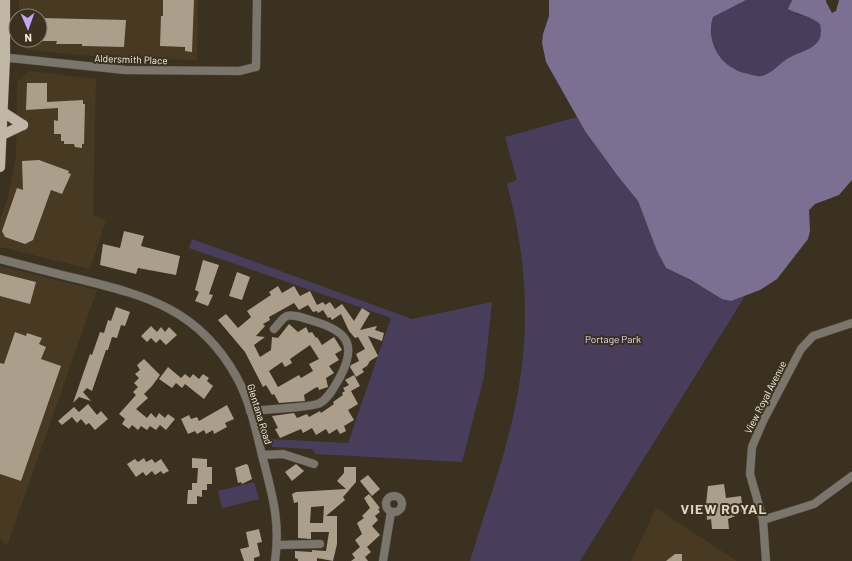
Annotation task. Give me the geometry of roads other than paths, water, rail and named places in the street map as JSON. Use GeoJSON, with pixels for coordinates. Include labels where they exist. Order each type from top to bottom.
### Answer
{"type":"FeatureCollection","features":[{"type":"Feature","properties":{"kind":"main road"},"geometry":{"type":"LineString","coordinates":[[0,167],[3,112],[2,58],[5,0]]}},
{"type":"Feature","properties":{"kind":"main road"},"geometry":{"type":"LineString","coordinates":[[2,135],[23,125],[3,112]]}},
{"type":"Feature","properties":{"kind":"street","name":"Aldersmith Place"},"geometry":{"type":"LineString","coordinates":[[2,58],[125,70],[229,72],[256,67],[257,0]]}},
{"type":"Feature","properties":{"kind":"street","name":"Glentana Road"},"geometry":{"type":"LineString","coordinates":[[0,260],[134,294],[158,302],[176,312],[206,336],[227,361],[237,376],[250,410],[277,517],[278,545],[275,561]]}},
{"type":"Feature","properties":{"kind":"street"},"geometry":{"type":"LineString","coordinates":[[250,410],[310,406],[320,403],[334,387],[345,363],[348,351],[347,343],[343,335],[328,325],[291,315],[284,316],[274,329]]}},
{"type":"Feature","properties":{"kind":"street","name":"View Royal Avenue"},"geometry":{"type":"LineString","coordinates":[[766,561],[763,520],[750,474],[752,447],[762,421],[801,349],[813,336],[852,323]]}},
{"type":"Feature","properties":{"kind":"street"},"geometry":{"type":"LineString","coordinates":[[262,455],[283,454],[314,464]]}},
{"type":"Feature","properties":{"kind":"street"},"geometry":{"type":"LineString","coordinates":[[763,520],[814,504],[852,476]]}},
{"type":"Feature","properties":{"kind":"street"},"geometry":{"type":"LineString","coordinates":[[383,561],[391,512]]}},
{"type":"Feature","properties":{"kind":"street"},"geometry":{"type":"LineString","coordinates":[[278,545],[320,544]]}},
{"type":"Feature","properties":{"kind":"district","name":"VIEW ROYAL"},"geometry":{"type":"Point","coordinates":[724,508]}},
{"type":"Feature","properties":{"kind":"park label","name":"Portage Park"},"geometry":{"type":"Point","coordinates":[613,339]}}]}
